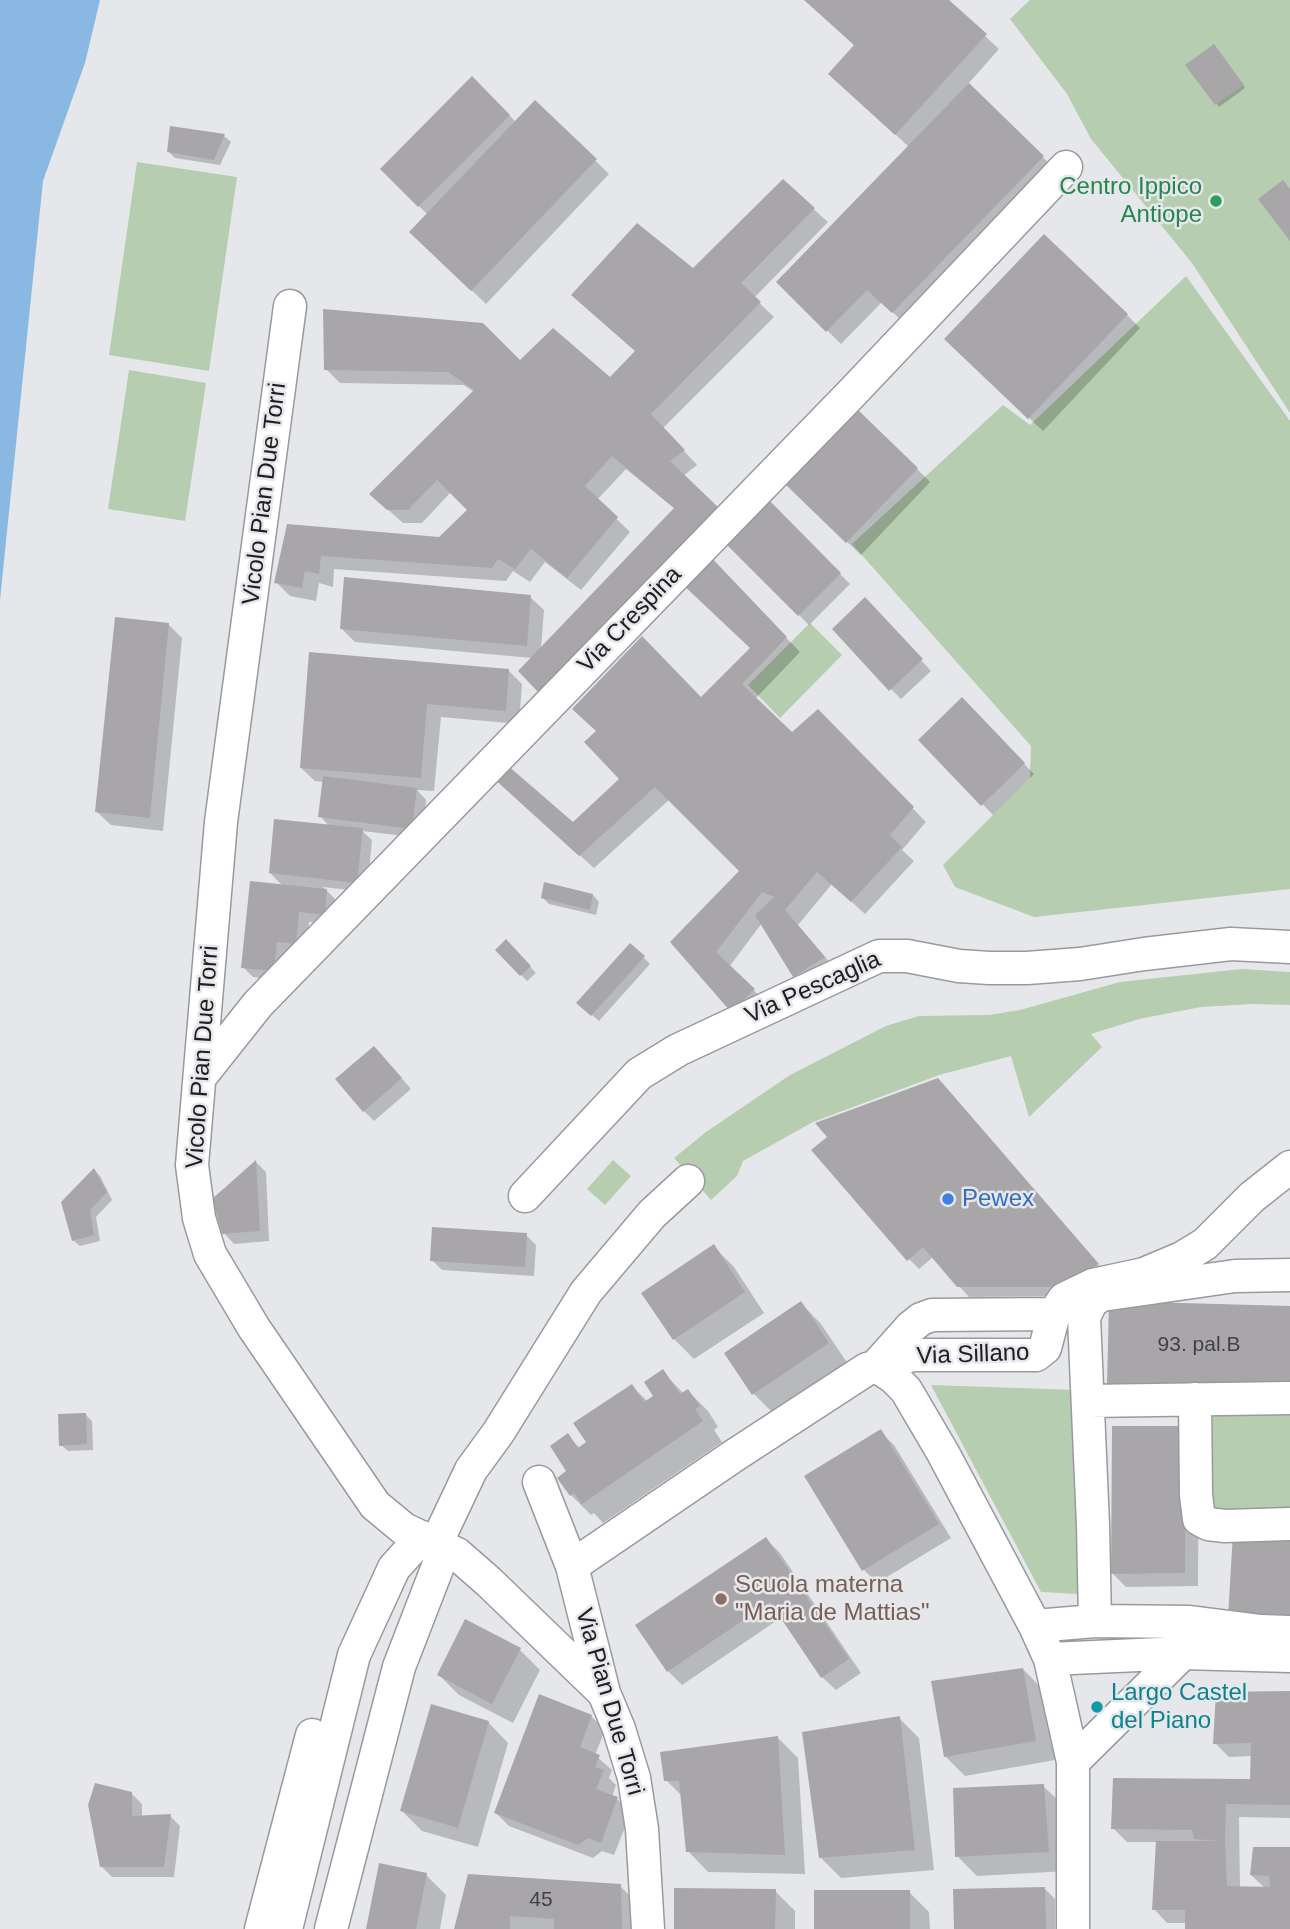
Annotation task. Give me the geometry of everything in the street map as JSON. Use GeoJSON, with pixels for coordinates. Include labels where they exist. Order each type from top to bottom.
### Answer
{"type":"FeatureCollection","features":[{"type":"Feature","properties":{"kind":"street","name":"Via Crespina"},"geometry":{"type":"LineString","coordinates":[[200,1077],[258,1004],[841,404],[1066,167]]}},
{"type":"Feature","properties":{"kind":"street","name":"Vicolo Pian Due Torri"},"geometry":{"type":"LineString","coordinates":[[290,306],[221,822],[192,1165],[199,1218],[210,1254],[254,1328],[375,1505],[404,1529],[457,1554],[604,1693]]}},
{"type":"Feature","properties":{"kind":"street","name":"Via Pescaglia"},"geometry":{"type":"LineString","coordinates":[[525,1196],[621,1091],[645,1070],[678,1050],[878,956],[907,956],[958,966],[1027,968],[1080,964],[1231,944],[1290,947]]}},
{"type":"Feature","properties":{"kind":"street"},"geometry":{"type":"LineString","coordinates":[[1054,1314],[1064,1299],[1093,1285],[1144,1274],[1194,1251],[1205,1244],[1252,1196],[1290,1167]]}},
{"type":"Feature","properties":{"kind":"street"},"geometry":{"type":"LineString","coordinates":[[331,1929],[434,1543],[471,1470],[498,1433],[586,1292],[652,1214],[688,1181]]}},
{"type":"Feature","properties":{"kind":"street"},"geometry":{"type":"LineString","coordinates":[[1095,1621],[1084,1317],[1092,1301],[1102,1295],[1235,1276],[1290,1275]]}},
{"type":"Feature","properties":{"kind":"street","name":"Via Sillano"},"geometry":{"type":"LineString","coordinates":[[572,1566],[867,1369],[914,1355],[1036,1356],[1045,1349],[1054,1314],[932,1315],[911,1328],[876,1366]]}},
{"type":"Feature","properties":{"kind":"street"},"geometry":{"type":"LineString","coordinates":[[876,1366],[906,1390],[943,1453],[1050,1659],[1073,1762],[1073,1929]]}},
{"type":"Feature","properties":{"kind":"street"},"geometry":{"type":"LineString","coordinates":[[1088,1401],[1290,1398]]}},
{"type":"Feature","properties":{"kind":"street"},"geometry":{"type":"LineString","coordinates":[[1195,1399],[1196,1495],[1199,1519],[1208,1524],[1225,1526],[1290,1524]]}},
{"type":"Feature","properties":{"kind":"street","name":"Via Pian Due Torri"},"geometry":{"type":"LineString","coordinates":[[539,1482],[572,1566],[604,1693],[620,1728],[636,1786],[644,1852],[648,1929]]}},
{"type":"Feature","properties":{"kind":"street"},"geometry":{"type":"LineString","coordinates":[[261,1929],[312,1734],[342,1637],[361,1600],[394,1568],[434,1543]]}},
{"type":"Feature","properties":{"kind":"street"},"geometry":{"type":"LineString","coordinates":[[286,1929],[349,1671],[369,1619],[394,1568]]}},
{"type":"Feature","properties":{"kind":"street"},"geometry":{"type":"LineString","coordinates":[[1035,1626],[1095,1621],[1190,1622],[1261,1632],[1290,1632]]}},
{"type":"Feature","properties":{"kind":"street"},"geometry":{"type":"LineString","coordinates":[[1050,1659],[1183,1653],[1290,1656]]}},
{"type":"Feature","properties":{"kind":"street"},"geometry":{"type":"LineString","coordinates":[[1073,1762],[1183,1653]]}},
{"type":"Feature","properties":{"kind":"green space","name":"Centro Ippico Antiope"},"geometry":{"type":"Polygon","coordinates":[[[1030,0],[1290,0],[1290,413],[1192,263],[1091,139],[1067,94],[1010,19],[1030,0]]]}},
{"type":"Feature","properties":{"kind":"green space"},"geometry":{"type":"Polygon","coordinates":[[[137,162],[237,177],[209,371],[109,355],[137,162]]]}},
{"type":"Feature","properties":{"kind":"green space"},"geometry":{"type":"Polygon","coordinates":[[[1186,276],[1290,421],[1290,889],[1034,917],[955,887],[943,865],[1030,778],[1031,746],[852,544],[1003,405],[1030,425],[1186,276]]]}},
{"type":"Feature","properties":{"kind":"green space"},"geometry":{"type":"Polygon","coordinates":[[[129,370],[206,383],[185,521],[108,509],[129,370]]]}},
{"type":"Feature","properties":{"kind":"green space"},"geometry":{"type":"Polygon","coordinates":[[[810,623],[842,655],[780,718],[748,685],[810,623]]]}},
{"type":"Feature","properties":{"kind":"green space"},"geometry":{"type":"Polygon","coordinates":[[[1242,969],[1290,972],[1290,1005],[1201,1007],[1139,1019],[1091,1034],[1102,1047],[1029,1117],[1011,1056],[939,1075],[813,1122],[743,1161],[737,1176],[711,1200],[674,1158],[706,1132],[790,1075],[886,1026],[919,1016],[989,1015],[1020,1010],[1120,982],[1242,969]]]}},
{"type":"Feature","properties":{"kind":"green space"},"geometry":{"type":"Polygon","coordinates":[[[613,1160],[631,1176],[605,1205],[587,1189],[613,1160]]]}},
{"type":"Feature","properties":{"kind":"green space"},"geometry":{"type":"Polygon","coordinates":[[[931,1385],[1076,1390],[1079,1594],[1041,1592],[931,1385]]]}},
{"type":"Feature","properties":{"kind":"green space"},"geometry":{"type":"Polygon","coordinates":[[[1206,1410],[1290,1410],[1290,1517],[1209,1517],[1206,1410]]]}},
{"type":"Feature","properties":{"kind":"water"},"geometry":{"type":"Polygon","coordinates":[[[0,0],[100,0],[85,63],[43,181],[0,600],[0,0]]]}},
{"type":"Feature","properties":{"kind":"building"},"geometry":{"type":"Polygon","coordinates":[[[804,0],[949,0],[987,34],[895,135],[828,74],[854,45],[804,0]]]}},
{"type":"Feature","properties":{"kind":"building"},"geometry":{"type":"Polygon","coordinates":[[[1214,44],[1244,85],[1215,105],[1185,65],[1214,44]]]}},
{"type":"Feature","properties":{"kind":"building"},"geometry":{"type":"Polygon","coordinates":[[[472,76],[510,115],[418,207],[380,169],[472,76]]]}},
{"type":"Feature","properties":{"kind":"building"},"geometry":{"type":"Polygon","coordinates":[[[969,83],[1044,156],[892,313],[867,290],[826,332],[776,282],[969,83]]]}},
{"type":"Feature","properties":{"kind":"building"},"geometry":{"type":"Polygon","coordinates":[[[535,100],[597,159],[471,291],[409,232],[535,100]]]}},
{"type":"Feature","properties":{"kind":"building"},"geometry":{"type":"Polygon","coordinates":[[[170,126],[225,134],[214,160],[167,152],[170,126]]]}},
{"type":"Feature","properties":{"kind":"building"},"geometry":{"type":"Polygon","coordinates":[[[783,179],[815,208],[741,283],[761,302],[651,414],[685,450],[670,461],[718,507],[541,695],[518,671],[674,508],[612,456],[585,486],[618,517],[567,578],[531,549],[515,569],[498,559],[492,568],[321,556],[319,574],[305,571],[302,588],[274,583],[287,524],[439,537],[467,510],[437,480],[408,510],[387,510],[369,494],[474,390],[448,372],[324,370],[323,309],[483,323],[520,360],[553,328],[610,377],[635,351],[571,295],[637,223],[693,268],[783,179]]]}},
{"type":"Feature","properties":{"kind":"building"},"geometry":{"type":"Polygon","coordinates":[[[1283,180],[1290,189],[1290,241],[1258,199],[1283,180]]]}},
{"type":"Feature","properties":{"kind":"building"},"geometry":{"type":"Polygon","coordinates":[[[1044,234],[1128,314],[1028,419],[944,339],[1044,234]]]}},
{"type":"Feature","properties":{"kind":"building"},"geometry":{"type":"Polygon","coordinates":[[[857,409],[918,468],[846,543],[785,484],[857,409]]]}},
{"type":"Feature","properties":{"kind":"building"},"geometry":{"type":"Polygon","coordinates":[[[767,498],[841,573],[798,616],[724,542],[767,498]]]}},
{"type":"Feature","properties":{"kind":"building"},"geometry":{"type":"Polygon","coordinates":[[[706,552],[787,637],[742,684],[792,732],[818,709],[914,807],[890,835],[902,847],[851,902],[817,872],[785,910],[825,957],[793,977],[755,915],[774,897],[762,892],[716,952],[755,989],[731,1012],[670,942],[739,871],[655,787],[579,856],[491,776],[506,764],[573,822],[619,779],[584,742],[596,731],[572,709],[642,636],[701,697],[750,648],[680,582],[706,552]]]}},
{"type":"Feature","properties":{"kind":"building"},"geometry":{"type":"Polygon","coordinates":[[[344,577],[531,595],[527,646],[340,629],[344,577]]]}},
{"type":"Feature","properties":{"kind":"building"},"geometry":{"type":"Polygon","coordinates":[[[865,597],[923,659],[889,691],[832,629],[865,597]]]}},
{"type":"Feature","properties":{"kind":"building"},"geometry":{"type":"Polygon","coordinates":[[[115,617],[169,623],[150,818],[95,812],[115,617]]]}},
{"type":"Feature","properties":{"kind":"building"},"geometry":{"type":"Polygon","coordinates":[[[309,652],[509,669],[506,711],[427,704],[421,778],[300,768],[309,652]]]}},
{"type":"Feature","properties":{"kind":"building"},"geometry":{"type":"Polygon","coordinates":[[[962,697],[1025,763],[981,806],[918,740],[962,697]]]}},
{"type":"Feature","properties":{"kind":"building"},"geometry":{"type":"Polygon","coordinates":[[[323,776],[417,788],[412,829],[318,817],[323,776]]]}},
{"type":"Feature","properties":{"kind":"building"},"geometry":{"type":"Polygon","coordinates":[[[274,819],[363,828],[357,883],[269,873],[274,819]]]}},
{"type":"Feature","properties":{"kind":"building"},"geometry":{"type":"Polygon","coordinates":[[[250,881],[327,889],[325,915],[299,912],[296,944],[277,942],[274,971],[241,968],[250,881]]]}},
{"type":"Feature","properties":{"kind":"building"},"geometry":{"type":"Polygon","coordinates":[[[544,882],[593,894],[590,910],[541,898],[544,882]]]}},
{"type":"Feature","properties":{"kind":"building"},"geometry":{"type":"Polygon","coordinates":[[[506,939],[531,966],[520,976],[495,950],[506,939]]]}},
{"type":"Feature","properties":{"kind":"building"},"geometry":{"type":"Polygon","coordinates":[[[630,943],[645,956],[591,1016],[576,1003],[630,943]]]}},
{"type":"Feature","properties":{"kind":"building"},"geometry":{"type":"Polygon","coordinates":[[[374,1046],[402,1078],[363,1112],[335,1079],[374,1046]]]}},
{"type":"Feature","properties":{"kind":"building","name":"Pewex"},"geometry":{"type":"Polygon","coordinates":[[[938,1078],[1099,1264],[1053,1287],[957,1287],[923,1247],[907,1261],[811,1150],[827,1137],[815,1123],[938,1078]]]}},
{"type":"Feature","properties":{"kind":"building"},"geometry":{"type":"Polygon","coordinates":[[[256,1160],[260,1231],[222,1234],[212,1199],[256,1160]]]}},
{"type":"Feature","properties":{"kind":"building"},"geometry":{"type":"Polygon","coordinates":[[[94,1168],[107,1192],[90,1210],[94,1235],[72,1241],[61,1202],[94,1168]]]}},
{"type":"Feature","properties":{"kind":"building"},"geometry":{"type":"Polygon","coordinates":[[[432,1227],[527,1233],[525,1267],[430,1261],[432,1227]]]}},
{"type":"Feature","properties":{"kind":"building"},"geometry":{"type":"Polygon","coordinates":[[[714,1244],[745,1292],[673,1340],[641,1293],[714,1244]]]}},
{"type":"Feature","properties":{"kind":"building"},"geometry":{"type":"Polygon","coordinates":[[[801,1301],[829,1343],[752,1395],[724,1353],[801,1301]]]}},
{"type":"Feature","properties":{"kind":"building"},"geometry":{"type":"Polygon","coordinates":[[[1109,1301],[1290,1306],[1290,1386],[1107,1384],[1109,1301]]]}},
{"type":"Feature","properties":{"kind":"building"},"geometry":{"type":"Polygon","coordinates":[[[663,1369],[680,1394],[688,1389],[700,1406],[695,1409],[703,1421],[582,1504],[574,1493],[570,1496],[557,1478],[566,1471],[550,1446],[568,1433],[578,1448],[586,1442],[573,1423],[632,1384],[644,1402],[653,1396],[644,1382],[663,1369]]]}},
{"type":"Feature","properties":{"kind":"building"},"geometry":{"type":"Polygon","coordinates":[[[86,1413],[87,1444],[59,1446],[58,1414],[86,1413]]]}},
{"type":"Feature","properties":{"kind":"building"},"geometry":{"type":"Polygon","coordinates":[[[1112,1426],[1186,1426],[1185,1573],[1111,1574],[1112,1426]]]}},
{"type":"Feature","properties":{"kind":"building"},"geometry":{"type":"Polygon","coordinates":[[[881,1429],[939,1524],[862,1571],[804,1476],[881,1429]]]}},
{"type":"Feature","properties":{"kind":"building"},"geometry":{"type":"Polygon","coordinates":[[[1233,1533],[1290,1534],[1290,1617],[1228,1617],[1233,1533]]]}},
{"type":"Feature","properties":{"kind":"building"},"geometry":{"type":"Polygon","coordinates":[[[766,1537],[849,1659],[821,1678],[770,1602],[667,1672],[635,1625],[766,1537]]]}},
{"type":"Feature","properties":{"kind":"building"},"geometry":{"type":"Polygon","coordinates":[[[465,1619],[521,1648],[492,1704],[437,1675],[465,1619]]]}},
{"type":"Feature","properties":{"kind":"building"},"geometry":{"type":"Polygon","coordinates":[[[1023,1668],[1036,1741],[944,1757],[931,1681],[1023,1668]]]}},
{"type":"Feature","properties":{"kind":"building"},"geometry":{"type":"Polygon","coordinates":[[[1290,1691],[1290,1805],[1226,1804],[1225,1841],[1227,1886],[1270,1887],[1269,1876],[1250,1875],[1253,1847],[1290,1847],[1290,1929],[1185,1929],[1185,1910],[1152,1910],[1156,1841],[1219,1841],[1194,1839],[1192,1830],[1111,1829],[1113,1778],[1250,1779],[1251,1743],[1213,1744],[1216,1692],[1290,1691]]]}},
{"type":"Feature","properties":{"kind":"building"},"geometry":{"type":"Polygon","coordinates":[[[539,1694],[592,1715],[580,1747],[600,1755],[595,1767],[604,1770],[596,1789],[618,1797],[601,1843],[588,1838],[578,1845],[494,1813],[539,1694]]]}},
{"type":"Feature","properties":{"kind":"building"},"geometry":{"type":"Polygon","coordinates":[[[431,1704],[489,1721],[458,1828],[400,1811],[431,1704]]]}},
{"type":"Feature","properties":{"kind":"building"},"geometry":{"type":"Polygon","coordinates":[[[900,1716],[915,1850],[819,1858],[802,1732],[900,1716]]]}},
{"type":"Feature","properties":{"kind":"building"},"geometry":{"type":"Polygon","coordinates":[[[778,1736],[785,1855],[686,1852],[679,1781],[664,1781],[660,1752],[778,1736]]]}},
{"type":"Feature","properties":{"kind":"building"},"geometry":{"type":"Polygon","coordinates":[[[95,1783],[132,1792],[132,1816],[171,1814],[164,1867],[100,1867],[88,1805],[95,1783]]]}},
{"type":"Feature","properties":{"kind":"building"},"geometry":{"type":"Polygon","coordinates":[[[1044,1784],[1049,1852],[955,1857],[953,1788],[1044,1784]]]}},
{"type":"Feature","properties":{"kind":"building"},"geometry":{"type":"Polygon","coordinates":[[[379,1863],[427,1873],[416,1929],[366,1929],[379,1863]]]}},
{"type":"Feature","properties":{"kind":"building"},"geometry":{"type":"Polygon","coordinates":[[[468,1874],[621,1884],[622,1929],[554,1929],[554,1919],[510,1916],[510,1929],[454,1929],[468,1874]]]}},
{"type":"Feature","properties":{"kind":"building"},"geometry":{"type":"Polygon","coordinates":[[[1045,1887],[1046,1929],[954,1929],[953,1889],[1045,1887]]]}},
{"type":"Feature","properties":{"kind":"building"},"geometry":{"type":"Polygon","coordinates":[[[674,1888],[776,1889],[775,1929],[674,1929],[674,1888]]]}},
{"type":"Feature","properties":{"kind":"building"},"geometry":{"type":"Polygon","coordinates":[[[814,1890],[910,1890],[910,1929],[814,1929],[814,1890]]]}},
{"type":"Feature","properties":{"kind":"place","name":"Centro Ippico Antiope"},"geometry":{"type":"Point","coordinates":[1216,201]}},
{"type":"Feature","properties":{"kind":"place","name":"Pewex"},"geometry":{"type":"Point","coordinates":[948,1199]}},
{"type":"Feature","properties":{"kind":"place","name":"Scuola materna \"Maria de Mattias\""},"geometry":{"type":"Point","coordinates":[721,1599]}},
{"type":"Feature","properties":{"kind":"place","name":"Largo Castel del Piano"},"geometry":{"type":"Point","coordinates":[1097,1707]}}]}
